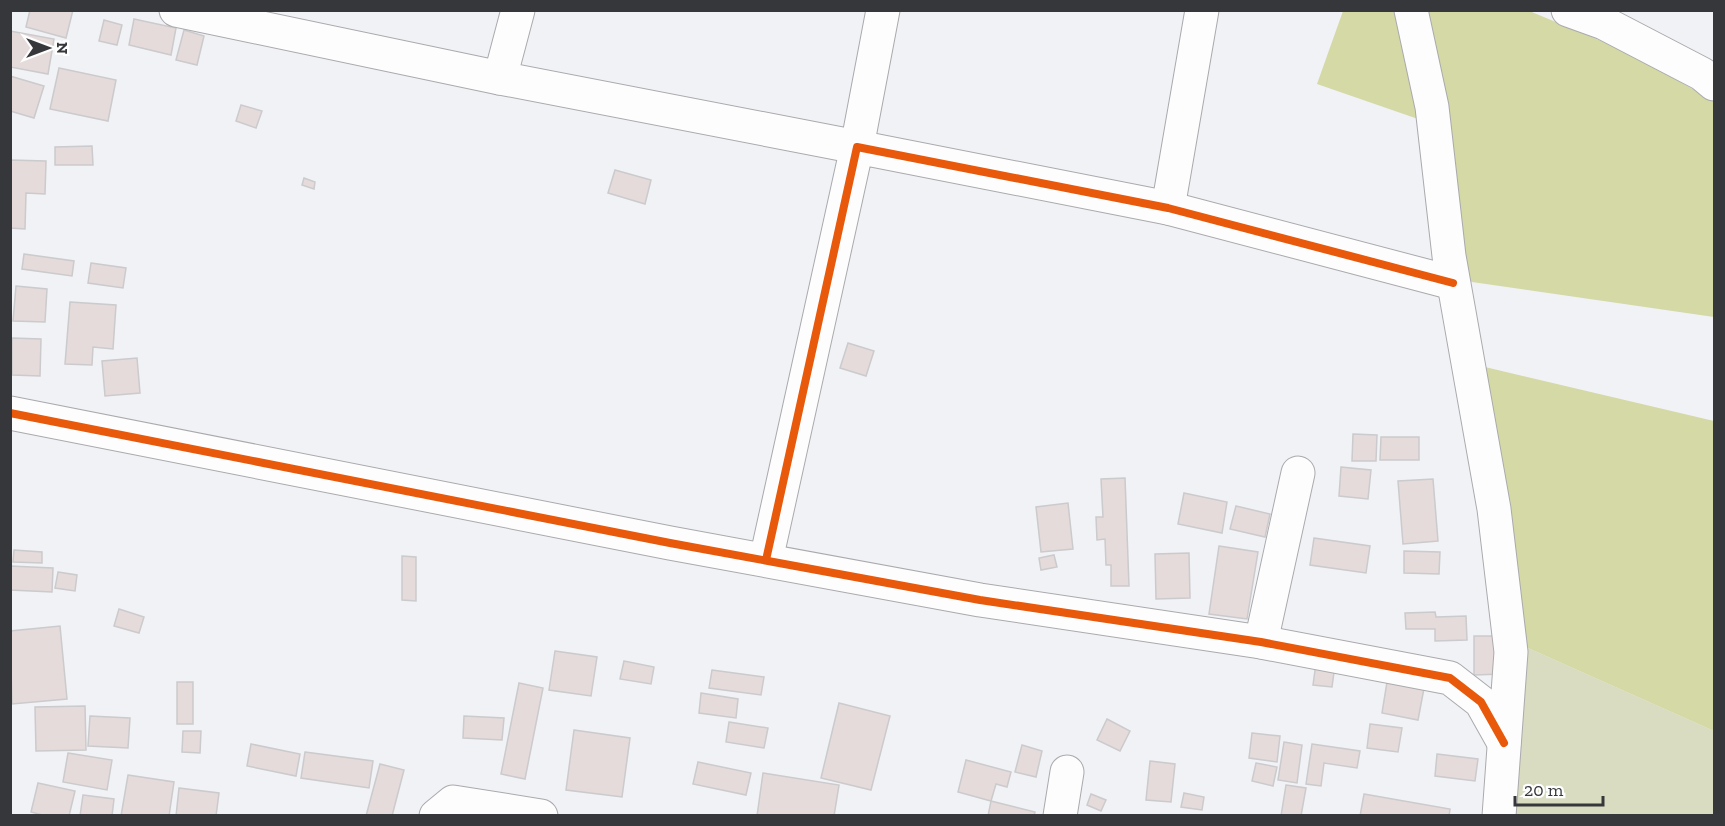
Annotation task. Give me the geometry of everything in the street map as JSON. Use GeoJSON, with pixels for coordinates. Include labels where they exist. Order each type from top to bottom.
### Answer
{"type":"FeatureCollection","features":[{"type":"Feature","properties":{"kind":"street"},"geometry":{"type":"LineString","coordinates":[[176,10],[500,78],[1168,208],[1453,283]]}},
{"type":"Feature","properties":{"kind":"street"},"geometry":{"type":"LineString","coordinates":[[500,78],[518,10]]}},
{"type":"Feature","properties":{"kind":"street"},"geometry":{"type":"LineString","coordinates":[[766,560],[857,147],[883,10]]}},
{"type":"Feature","properties":{"kind":"street"},"geometry":{"type":"LineString","coordinates":[[1168,208],[1202,10]]}},
{"type":"Feature","properties":{"kind":"street"},"geometry":{"type":"LineString","coordinates":[[1411,10],[1432,107],[1453,283],[1494,509],[1511,652],[1499,816]]}},
{"type":"Feature","properties":{"kind":"street"},"geometry":{"type":"LineString","coordinates":[[1568,10],[1604,23],[1702,74],[1714,84]]}},
{"type":"Feature","properties":{"kind":"street"},"geometry":{"type":"LineString","coordinates":[[10,413],[980,600],[1261,642],[1450,678],[1481,702],[1504,743]]}},
{"type":"Feature","properties":{"kind":"street"},"geometry":{"type":"LineString","coordinates":[[1261,642],[1298,473]]}},
{"type":"Feature","properties":{"kind":"street"},"geometry":{"type":"LineString","coordinates":[[1060,816],[1067,772]]}},
{"type":"Feature","properties":{"kind":"street"},"geometry":{"type":"LineString","coordinates":[[436,816],[453,802],[541,816]]}},
{"type":"Feature","properties":{"kind":"green space"},"geometry":{"type":"Polygon","coordinates":[[[1527,10],[1623,50],[1714,101],[1714,317],[1458,280],[1444,128],[1317,84],[1343,11],[1527,10]]]}},
{"type":"Feature","properties":{"kind":"green space"},"geometry":{"type":"Polygon","coordinates":[[[1464,362],[1714,421],[1714,731],[1501,636],[1464,362]]]}},
{"type":"Feature","properties":{"kind":"green space"},"geometry":{"type":"Polygon","coordinates":[[[1501,636],[1714,731],[1714,815],[1486,816],[1501,636]]]}},
{"type":"Feature","properties":{"kind":"building"},"geometry":{"type":"Polygon","coordinates":[[[30,10],[73,10],[66,38],[26,27],[30,10]]]}},
{"type":"Feature","properties":{"kind":"building"},"geometry":{"type":"Polygon","coordinates":[[[134,19],[176,28],[171,55],[129,45],[134,19]]]}},
{"type":"Feature","properties":{"kind":"building"},"geometry":{"type":"Polygon","coordinates":[[[104,20],[122,25],[117,45],[99,41],[104,20]]]}},
{"type":"Feature","properties":{"kind":"building"},"geometry":{"type":"Polygon","coordinates":[[[184,30],[204,36],[197,65],[176,60],[184,30]]]}},
{"type":"Feature","properties":{"kind":"building"},"geometry":{"type":"Polygon","coordinates":[[[10,31],[54,39],[48,74],[10,67],[10,31]]]}},
{"type":"Feature","properties":{"kind":"building"},"geometry":{"type":"Polygon","coordinates":[[[59,68],[116,80],[108,121],[50,109],[59,68]]]}},
{"type":"Feature","properties":{"kind":"building"},"geometry":{"type":"Polygon","coordinates":[[[10,76],[44,86],[34,118],[10,111],[10,76]]]}},
{"type":"Feature","properties":{"kind":"building"},"geometry":{"type":"Polygon","coordinates":[[[241,105],[262,111],[256,128],[236,121],[241,105]]]}},
{"type":"Feature","properties":{"kind":"building"},"geometry":{"type":"Polygon","coordinates":[[[92,146],[93,165],[55,165],[55,147],[92,146]]]}},
{"type":"Feature","properties":{"kind":"building"},"geometry":{"type":"Polygon","coordinates":[[[10,160],[46,161],[45,194],[26,193],[25,229],[10,228],[10,160]]]}},
{"type":"Feature","properties":{"kind":"building"},"geometry":{"type":"Polygon","coordinates":[[[615,170],[651,180],[645,204],[608,193],[615,170]]]}},
{"type":"Feature","properties":{"kind":"building"},"geometry":{"type":"Polygon","coordinates":[[[304,178],[315,182],[314,189],[302,185],[304,178]]]}},
{"type":"Feature","properties":{"kind":"building"},"geometry":{"type":"Polygon","coordinates":[[[24,254],[74,261],[72,276],[22,269],[24,254]]]}},
{"type":"Feature","properties":{"kind":"building"},"geometry":{"type":"Polygon","coordinates":[[[91,263],[126,268],[123,288],[88,283],[91,263]]]}},
{"type":"Feature","properties":{"kind":"building"},"geometry":{"type":"Polygon","coordinates":[[[16,286],[47,289],[45,322],[13,321],[16,286]]]}},
{"type":"Feature","properties":{"kind":"building"},"geometry":{"type":"Polygon","coordinates":[[[70,302],[116,305],[113,349],[93,347],[92,365],[65,364],[70,302]]]}},
{"type":"Feature","properties":{"kind":"building"},"geometry":{"type":"Polygon","coordinates":[[[12,338],[41,339],[40,376],[12,375],[12,338]]]}},
{"type":"Feature","properties":{"kind":"building"},"geometry":{"type":"Polygon","coordinates":[[[848,343],[874,351],[866,376],[840,368],[848,343]]]}},
{"type":"Feature","properties":{"kind":"building"},"geometry":{"type":"Polygon","coordinates":[[[137,358],[140,393],[105,396],[102,361],[137,358]]]}},
{"type":"Feature","properties":{"kind":"building"},"geometry":{"type":"Polygon","coordinates":[[[1353,434],[1377,435],[1376,461],[1352,461],[1353,434]]]}},
{"type":"Feature","properties":{"kind":"building"},"geometry":{"type":"Polygon","coordinates":[[[1381,437],[1419,437],[1419,460],[1380,460],[1381,437]]]}},
{"type":"Feature","properties":{"kind":"building"},"geometry":{"type":"Polygon","coordinates":[[[1341,467],[1371,470],[1368,499],[1339,496],[1341,467]]]}},
{"type":"Feature","properties":{"kind":"building"},"geometry":{"type":"Polygon","coordinates":[[[1125,478],[1129,586],[1111,586],[1111,565],[1106,565],[1105,539],[1097,540],[1096,517],[1103,517],[1101,479],[1125,478]]]}},
{"type":"Feature","properties":{"kind":"building"},"geometry":{"type":"Polygon","coordinates":[[[1433,479],[1438,541],[1403,544],[1398,481],[1433,479]]]}},
{"type":"Feature","properties":{"kind":"building"},"geometry":{"type":"Polygon","coordinates":[[[1184,493],[1227,502],[1222,533],[1178,524],[1184,493]]]}},
{"type":"Feature","properties":{"kind":"building"},"geometry":{"type":"Polygon","coordinates":[[[1068,503],[1073,549],[1041,552],[1036,507],[1068,503]]]}},
{"type":"Feature","properties":{"kind":"building"},"geometry":{"type":"Polygon","coordinates":[[[1236,506],[1270,514],[1265,537],[1230,529],[1236,506]]]}},
{"type":"Feature","properties":{"kind":"building"},"geometry":{"type":"Polygon","coordinates":[[[1314,538],[1370,546],[1366,573],[1310,565],[1314,538]]]}},
{"type":"Feature","properties":{"kind":"building"},"geometry":{"type":"Polygon","coordinates":[[[1219,546],[1258,552],[1247,619],[1209,614],[1219,546]]]}},
{"type":"Feature","properties":{"kind":"building"},"geometry":{"type":"Polygon","coordinates":[[[14,550],[42,552],[42,563],[13,562],[14,550]]]}},
{"type":"Feature","properties":{"kind":"building"},"geometry":{"type":"Polygon","coordinates":[[[1404,551],[1440,552],[1439,574],[1404,573],[1404,551]]]}},
{"type":"Feature","properties":{"kind":"building"},"geometry":{"type":"Polygon","coordinates":[[[1189,553],[1190,598],[1156,599],[1155,554],[1189,553]]]}},
{"type":"Feature","properties":{"kind":"building"},"geometry":{"type":"Polygon","coordinates":[[[1054,555],[1057,567],[1041,570],[1039,558],[1054,555]]]}},
{"type":"Feature","properties":{"kind":"building"},"geometry":{"type":"Polygon","coordinates":[[[402,556],[416,557],[416,601],[402,600],[402,556]]]}},
{"type":"Feature","properties":{"kind":"building"},"geometry":{"type":"Polygon","coordinates":[[[10,566],[53,568],[52,592],[10,590],[10,566]]]}},
{"type":"Feature","properties":{"kind":"building"},"geometry":{"type":"Polygon","coordinates":[[[58,572],[77,575],[75,591],[55,588],[58,572]]]}},
{"type":"Feature","properties":{"kind":"building"},"geometry":{"type":"Polygon","coordinates":[[[119,609],[144,617],[139,633],[114,626],[119,609]]]}},
{"type":"Feature","properties":{"kind":"building"},"geometry":{"type":"Polygon","coordinates":[[[1435,612],[1436,617],[1466,616],[1467,640],[1435,641],[1435,629],[1406,629],[1405,613],[1435,612]]]}},
{"type":"Feature","properties":{"kind":"building"},"geometry":{"type":"Polygon","coordinates":[[[60,626],[67,699],[12,704],[10,631],[60,626]]]}},
{"type":"Feature","properties":{"kind":"building"},"geometry":{"type":"Polygon","coordinates":[[[1474,636],[1501,636],[1502,674],[1474,675],[1474,636]]]}},
{"type":"Feature","properties":{"kind":"building"},"geometry":{"type":"Polygon","coordinates":[[[555,651],[597,657],[591,696],[549,690],[555,651]]]}},
{"type":"Feature","properties":{"kind":"building"},"geometry":{"type":"Polygon","coordinates":[[[624,661],[654,667],[651,684],[620,679],[624,661]]]}},
{"type":"Feature","properties":{"kind":"building"},"geometry":{"type":"Polygon","coordinates":[[[1316,663],[1335,665],[1332,687],[1313,685],[1316,663]]]}},
{"type":"Feature","properties":{"kind":"building"},"geometry":{"type":"Polygon","coordinates":[[[712,670],[764,677],[761,695],[709,688],[712,670]]]}},
{"type":"Feature","properties":{"kind":"building"},"geometry":{"type":"Polygon","coordinates":[[[1388,676],[1425,683],[1418,720],[1382,713],[1388,676]]]}},
{"type":"Feature","properties":{"kind":"building"},"geometry":{"type":"Polygon","coordinates":[[[177,682],[193,682],[193,724],[177,724],[177,682]]]}},
{"type":"Feature","properties":{"kind":"building"},"geometry":{"type":"Polygon","coordinates":[[[519,683],[543,688],[525,779],[501,774],[519,683]]]}},
{"type":"Feature","properties":{"kind":"building"},"geometry":{"type":"Polygon","coordinates":[[[701,693],[738,699],[736,718],[699,713],[701,693]]]}},
{"type":"Feature","properties":{"kind":"building"},"geometry":{"type":"Polygon","coordinates":[[[839,703],[890,716],[871,790],[821,778],[839,703]]]}},
{"type":"Feature","properties":{"kind":"building"},"geometry":{"type":"Polygon","coordinates":[[[85,706],[86,750],[36,751],[35,707],[85,706]]]}},
{"type":"Feature","properties":{"kind":"building"},"geometry":{"type":"Polygon","coordinates":[[[90,716],[130,718],[128,748],[88,746],[90,716]]]}},
{"type":"Feature","properties":{"kind":"building"},"geometry":{"type":"Polygon","coordinates":[[[464,716],[504,718],[502,740],[463,738],[464,716]]]}},
{"type":"Feature","properties":{"kind":"building"},"geometry":{"type":"Polygon","coordinates":[[[1107,719],[1130,731],[1120,751],[1097,740],[1107,719]]]}},
{"type":"Feature","properties":{"kind":"building"},"geometry":{"type":"Polygon","coordinates":[[[729,722],[768,728],[764,748],[726,742],[729,722]]]}},
{"type":"Feature","properties":{"kind":"building"},"geometry":{"type":"Polygon","coordinates":[[[1370,724],[1402,728],[1398,752],[1367,748],[1370,724]]]}},
{"type":"Feature","properties":{"kind":"building"},"geometry":{"type":"Polygon","coordinates":[[[574,730],[630,738],[622,797],[566,790],[574,730]]]}},
{"type":"Feature","properties":{"kind":"building"},"geometry":{"type":"Polygon","coordinates":[[[183,731],[201,731],[200,753],[182,752],[183,731]]]}},
{"type":"Feature","properties":{"kind":"building"},"geometry":{"type":"Polygon","coordinates":[[[1252,733],[1280,736],[1277,762],[1249,758],[1252,733]]]}},
{"type":"Feature","properties":{"kind":"building"},"geometry":{"type":"Polygon","coordinates":[[[1284,742],[1302,745],[1297,783],[1278,780],[1284,742]]]}},
{"type":"Feature","properties":{"kind":"building"},"geometry":{"type":"Polygon","coordinates":[[[251,744],[300,754],[296,776],[247,766],[251,744]]]}},
{"type":"Feature","properties":{"kind":"building"},"geometry":{"type":"Polygon","coordinates":[[[1312,744],[1360,751],[1357,768],[1324,763],[1321,786],[1306,784],[1312,744]]]}},
{"type":"Feature","properties":{"kind":"building"},"geometry":{"type":"Polygon","coordinates":[[[1022,745],[1042,751],[1036,777],[1015,772],[1022,745]]]}},
{"type":"Feature","properties":{"kind":"building"},"geometry":{"type":"Polygon","coordinates":[[[305,752],[373,761],[369,788],[301,778],[305,752]]]}},
{"type":"Feature","properties":{"kind":"building"},"geometry":{"type":"Polygon","coordinates":[[[68,753],[112,760],[107,790],[63,782],[68,753]]]}},
{"type":"Feature","properties":{"kind":"building"},"geometry":{"type":"Polygon","coordinates":[[[1437,754],[1478,759],[1475,781],[1435,776],[1437,754]]]}},
{"type":"Feature","properties":{"kind":"building"},"geometry":{"type":"Polygon","coordinates":[[[966,760],[1011,772],[1007,787],[996,784],[991,801],[958,792],[966,760]]]}},
{"type":"Feature","properties":{"kind":"building"},"geometry":{"type":"Polygon","coordinates":[[[1150,761],[1175,764],[1171,802],[1146,800],[1150,761]]]}},
{"type":"Feature","properties":{"kind":"building"},"geometry":{"type":"Polygon","coordinates":[[[698,762],[751,773],[746,795],[693,784],[698,762]]]}},
{"type":"Feature","properties":{"kind":"building"},"geometry":{"type":"Polygon","coordinates":[[[1256,763],[1277,767],[1273,786],[1252,781],[1256,763]]]}},
{"type":"Feature","properties":{"kind":"building"},"geometry":{"type":"Polygon","coordinates":[[[380,764],[404,770],[392,816],[366,816],[380,764]]]}},
{"type":"Feature","properties":{"kind":"building"},"geometry":{"type":"Polygon","coordinates":[[[763,773],[839,785],[834,816],[757,816],[763,773]]]}},
{"type":"Feature","properties":{"kind":"building"},"geometry":{"type":"Polygon","coordinates":[[[128,775],[174,782],[169,816],[121,816],[128,775]]]}},
{"type":"Feature","properties":{"kind":"building"},"geometry":{"type":"Polygon","coordinates":[[[38,783],[75,791],[69,816],[46,816],[31,812],[38,783]]]}},
{"type":"Feature","properties":{"kind":"building"},"geometry":{"type":"Polygon","coordinates":[[[1286,785],[1306,788],[1301,816],[1281,816],[1286,785]]]}},
{"type":"Feature","properties":{"kind":"building"},"geometry":{"type":"Polygon","coordinates":[[[179,788],[219,793],[216,816],[176,816],[179,788]]]}},
{"type":"Feature","properties":{"kind":"building"},"geometry":{"type":"Polygon","coordinates":[[[1184,793],[1204,797],[1202,810],[1181,807],[1184,793]]]}},
{"type":"Feature","properties":{"kind":"building"},"geometry":{"type":"Polygon","coordinates":[[[1091,794],[1106,800],[1101,811],[1087,805],[1091,794]]]}},
{"type":"Feature","properties":{"kind":"building"},"geometry":{"type":"Polygon","coordinates":[[[1364,794],[1450,809],[1449,816],[1360,816],[1364,794]]]}},
{"type":"Feature","properties":{"kind":"building"},"geometry":{"type":"Polygon","coordinates":[[[83,795],[114,799],[112,816],[80,816],[83,795]]]}},
{"type":"Feature","properties":{"kind":"building"},"geometry":{"type":"Polygon","coordinates":[[[991,801],[1035,812],[1034,816],[988,816],[991,801]]]}},
{"type":"Feature","properties":{"kind":"cycle path"},"geometry":{"type":"LineString","coordinates":[[766,560],[857,147],[1168,208],[1453,283]]}},
{"type":"Feature","properties":{"kind":"cycle path"},"geometry":{"type":"LineString","coordinates":[[10,413],[670,543],[980,600],[1261,642],[1450,678],[1481,702],[1504,743]]}}]}
